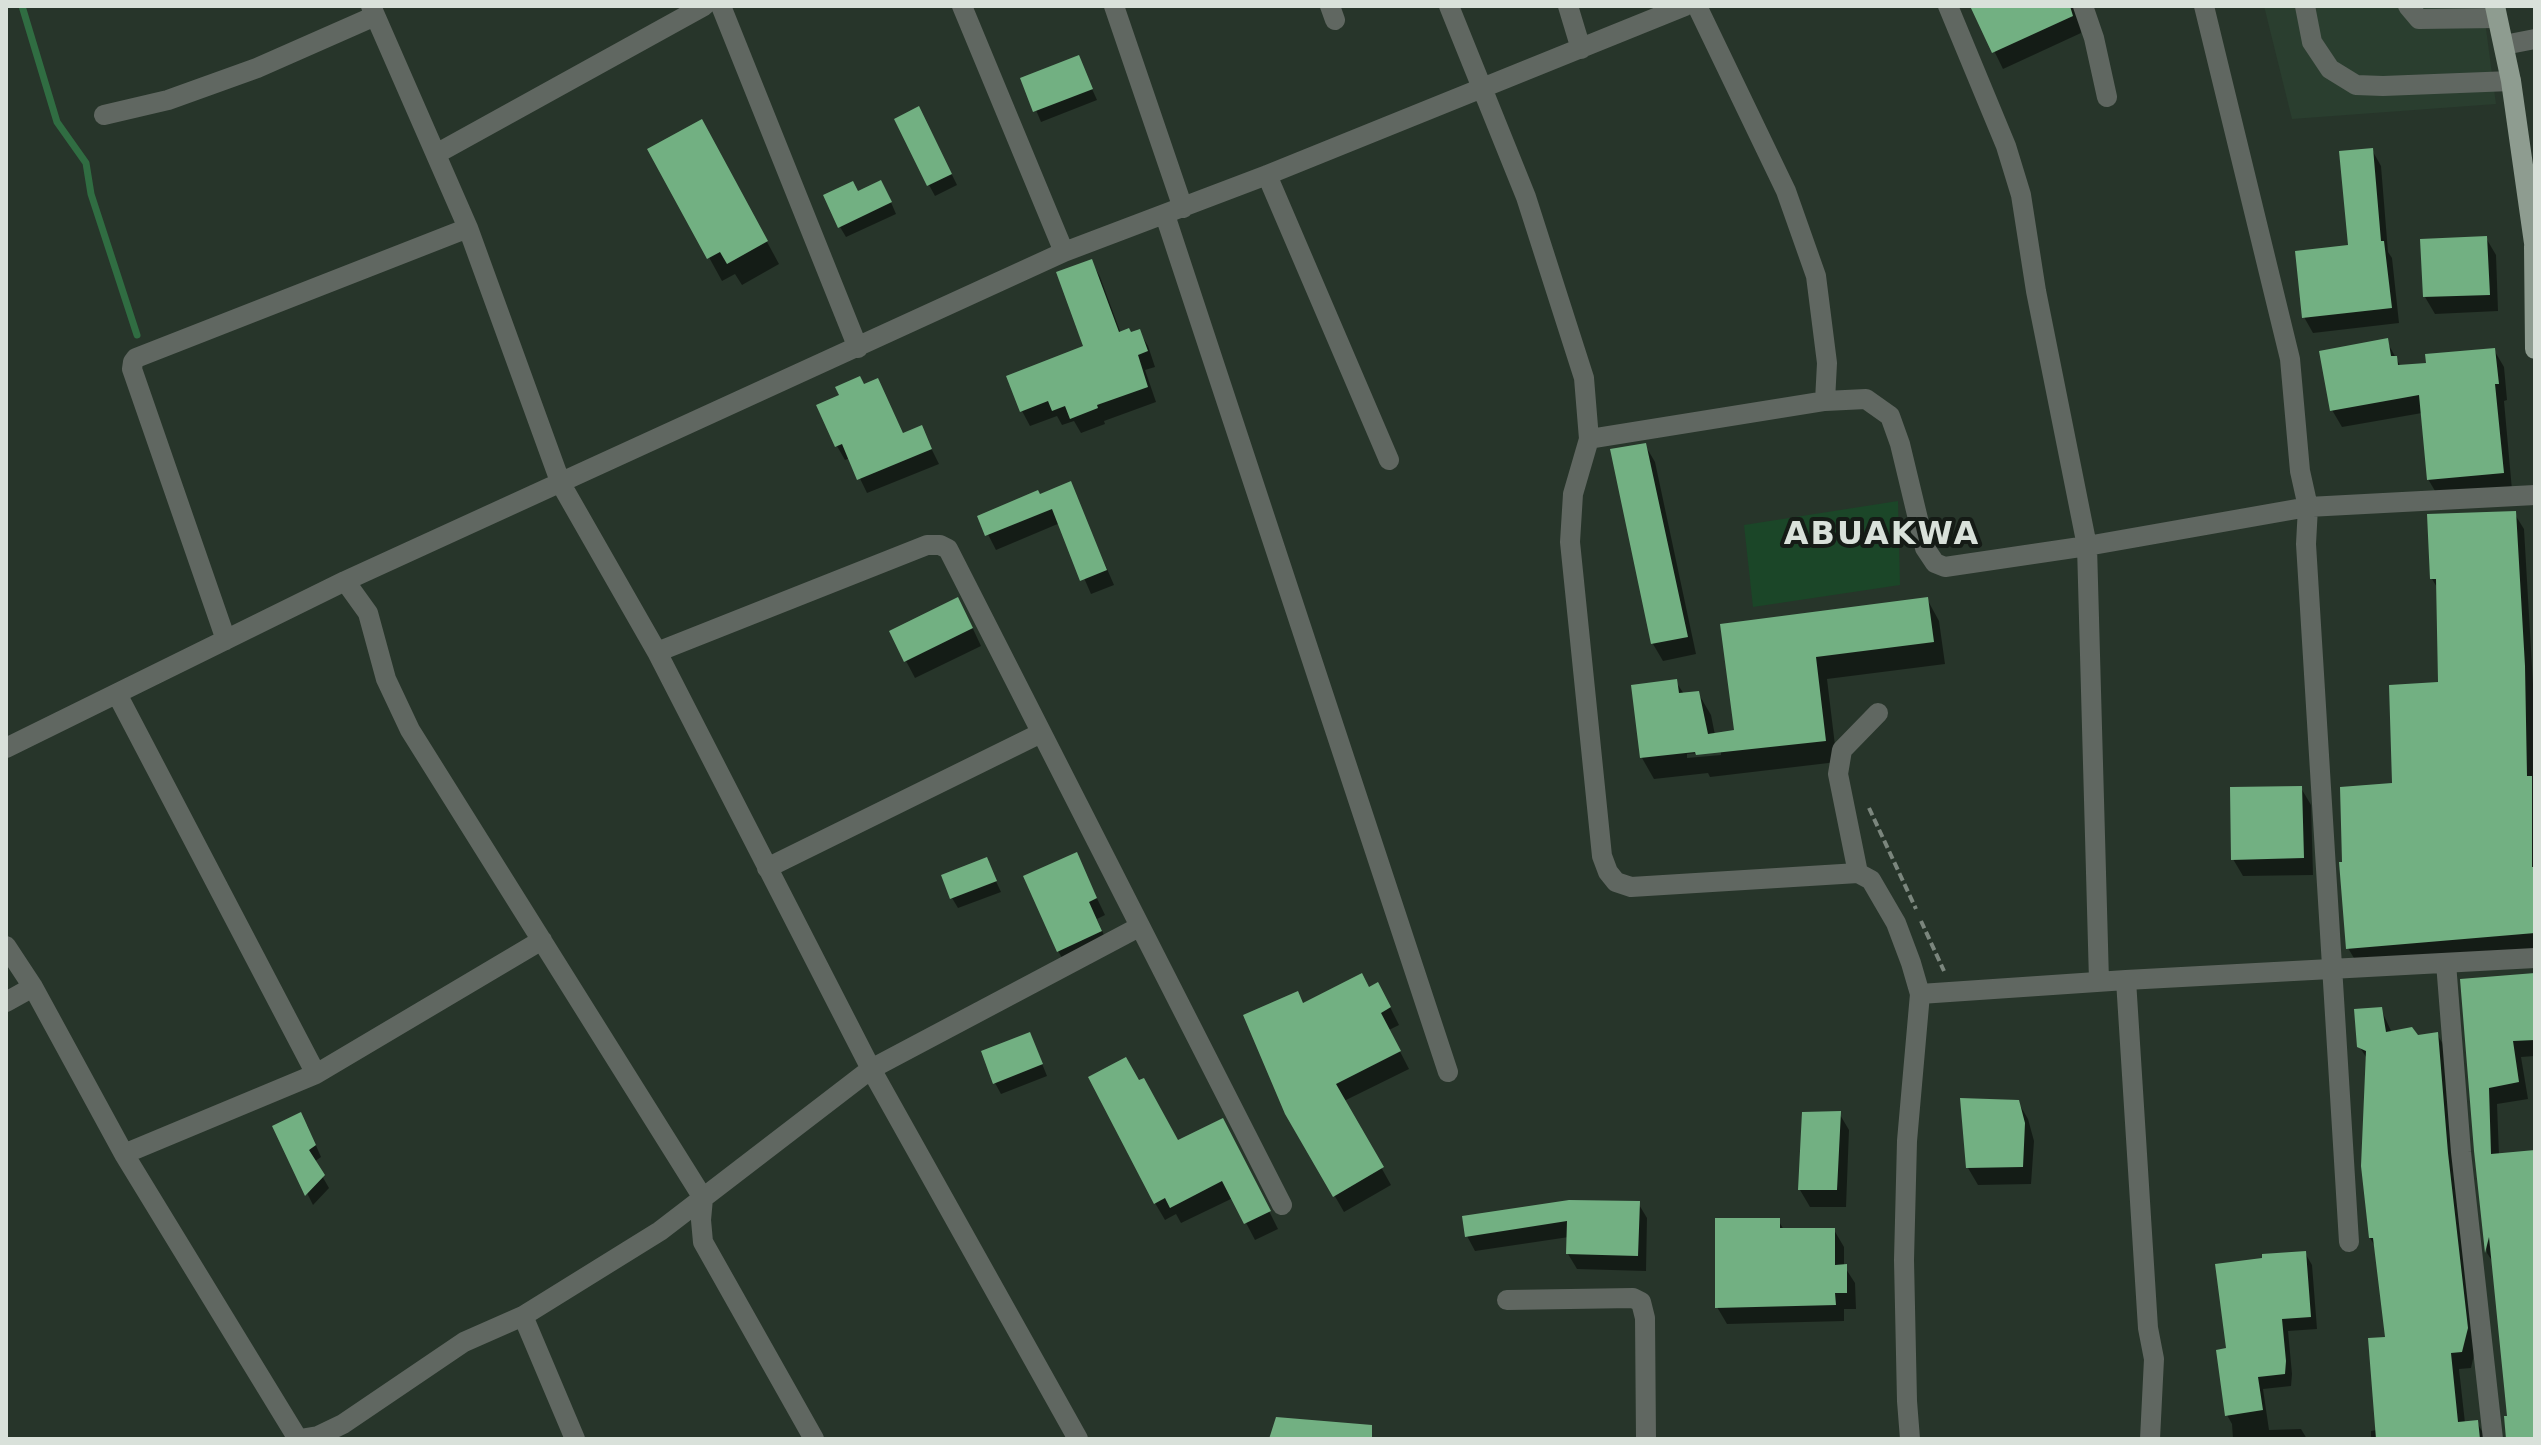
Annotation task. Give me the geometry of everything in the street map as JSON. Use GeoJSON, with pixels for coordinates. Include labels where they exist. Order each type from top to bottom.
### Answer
{"type":"FeatureCollection","features":[{"type":"Feature","properties":{"kind":"main road"},"geometry":{"type":"LineString","coordinates":[[2496,12],[2511,81],[2534,248],[2535,349]]}},
{"type":"Feature","properties":{"kind":"street"},"geometry":{"type":"LineString","coordinates":[[436,154],[704,6]]}},
{"type":"Feature","properties":{"kind":"street"},"geometry":{"type":"LineString","coordinates":[[721,6],[858,348]]}},
{"type":"Feature","properties":{"kind":"street"},"geometry":{"type":"LineString","coordinates":[[962,6],[1064,252]]}},
{"type":"Feature","properties":{"kind":"street"},"geometry":{"type":"LineString","coordinates":[[1114,6],[1174,211],[1448,1072]]}},
{"type":"Feature","properties":{"kind":"street"},"geometry":{"type":"LineString","coordinates":[[1449,6],[1526,197],[1584,378],[1589,439],[1573,494],[1570,542],[1602,856],[1608,872],[1616,882],[1631,887],[1858,873],[1871,880],[1896,923],[1920,994],[1907,1141],[1904,1260],[1910,1439]]}},
{"type":"Feature","properties":{"kind":"street"},"geometry":{"type":"LineString","coordinates":[[1568,6],[1581,49]]}},
{"type":"Feature","properties":{"kind":"street"},"geometry":{"type":"LineString","coordinates":[[6,748],[345,581],[1064,252],[1267,175],[1685,6]]}},
{"type":"Feature","properties":{"kind":"street"},"geometry":{"type":"LineString","coordinates":[[1697,6],[1786,191],[1816,276],[1827,363],[1825,401]]}},
{"type":"Feature","properties":{"kind":"street"},"geometry":{"type":"LineString","coordinates":[[1948,6],[2006,146],[2021,195],[2036,291],[2087,546],[2099,981]]}},
{"type":"Feature","properties":{"kind":"street"},"geometry":{"type":"LineString","coordinates":[[2083,6],[2094,38],[2107,97]]}},
{"type":"Feature","properties":{"kind":"street"},"geometry":{"type":"LineString","coordinates":[[2204,6],[2290,359],[2300,471],[2308,507],[2306,544],[2349,1242]]}},
{"type":"Feature","properties":{"kind":"street"},"geometry":{"type":"LineString","coordinates":[[2305,6],[2312,42],[2330,69],[2356,85],[2511,81]]}},
{"type":"Feature","properties":{"kind":"street"},"geometry":{"type":"LineString","coordinates":[[2408,6],[2419,19],[2496,12]]}},
{"type":"Feature","properties":{"kind":"street"},"geometry":{"type":"LineString","coordinates":[[104,115],[168,100],[257,68],[373,11],[468,228],[561,484],[657,652],[871,1069],[1078,1439]]}},
{"type":"Feature","properties":{"kind":"street"},"geometry":{"type":"LineString","coordinates":[[2504,45],[2535,39]]}},
{"type":"Feature","properties":{"kind":"street"},"geometry":{"type":"LineString","coordinates":[[1267,175],[1389,460]]}},
{"type":"Feature","properties":{"kind":"street"},"geometry":{"type":"LineString","coordinates":[[226,640],[132,369],[133,362],[136,358],[468,228]]}},
{"type":"Feature","properties":{"kind":"street"},"geometry":{"type":"LineString","coordinates":[[1589,439],[1825,401],[1866,399],[1890,416],[1900,444],[1925,548],[1935,563],[1945,567],[2087,546],[2308,507],[2535,495]]}},
{"type":"Feature","properties":{"kind":"street"},"geometry":{"type":"LineString","coordinates":[[657,652],[927,545],[940,545],[948,549],[1282,1205]]}},
{"type":"Feature","properties":{"kind":"street"},"geometry":{"type":"LineString","coordinates":[[345,581],[368,613],[386,679],[410,730],[703,1198],[703,1242],[814,1439]]}},
{"type":"Feature","properties":{"kind":"street"},"geometry":{"type":"LineString","coordinates":[[117,694],[316,1074]]}},
{"type":"Feature","properties":{"kind":"street"},"geometry":{"type":"LineString","coordinates":[[1858,873],[1838,774],[1842,750],[1878,713]]}},
{"type":"Feature","properties":{"kind":"street"},"geometry":{"type":"LineString","coordinates":[[767,868],[1041,733]]}},
{"type":"Feature","properties":{"kind":"street"},"geometry":{"type":"LineString","coordinates":[[6,946],[33,987],[124,1154],[299,1439],[318,1436],[343,1424],[464,1342],[523,1316],[660,1231],[871,1069],[1139,927]]}},
{"type":"Feature","properties":{"kind":"street"},"geometry":{"type":"LineString","coordinates":[[124,1154],[316,1074],[542,940]]}},
{"type":"Feature","properties":{"kind":"street"},"geometry":{"type":"LineString","coordinates":[[1920,994],[2099,981],[2535,958]]}},
{"type":"Feature","properties":{"kind":"street"},"geometry":{"type":"LineString","coordinates":[[2446,963],[2461,1152],[2493,1439]]}},
{"type":"Feature","properties":{"kind":"street"},"geometry":{"type":"LineString","coordinates":[[2126,980],[2148,1328],[2154,1359],[2150,1439]]}},
{"type":"Feature","properties":{"kind":"street"},"geometry":{"type":"LineString","coordinates":[[6,1002],[33,987]]}},
{"type":"Feature","properties":{"kind":"street"},"geometry":{"type":"LineString","coordinates":[[1507,1300],[1633,1298],[1641,1302],[1645,1309],[1646,1439]]}},
{"type":"Feature","properties":{"kind":"street"},"geometry":{"type":"LineString","coordinates":[[523,1316],[575,1439]]}},
{"type":"Feature","properties":{"kind":"path"},"geometry":{"type":"LineString","coordinates":[[1868,807],[1953,992]]}},
{"type":"Feature","properties":{"kind":"shaded area"},"geometry":{"type":"Polygon","coordinates":[[[2264,6],[2483,6],[2496,104],[2292,119],[2264,6]]]}},
{"type":"Feature","properties":{"kind":"green space"},"geometry":{"type":"Polygon","coordinates":[[[1898,501],[1900,585],[1753,607],[1744,525],[1898,501]]]}},
{"type":"Feature","properties":{"kind":"building"},"geometry":{"type":"Polygon","coordinates":[[[1970,6],[2070,6],[2073,16],[1992,53],[1970,6]]]}},
{"type":"Feature","properties":{"kind":"building"},"geometry":{"type":"Polygon","coordinates":[[[1079,55],[1093,89],[1033,112],[1020,78],[1079,55]]]}},
{"type":"Feature","properties":{"kind":"building"},"geometry":{"type":"Polygon","coordinates":[[[919,106],[952,174],[927,186],[894,119],[919,106]]]}},
{"type":"Feature","properties":{"kind":"building"},"geometry":{"type":"Polygon","coordinates":[[[702,119],[768,241],[727,264],[720,252],[707,259],[647,149],[702,119]]]}},
{"type":"Feature","properties":{"kind":"building"},"geometry":{"type":"Polygon","coordinates":[[[2373,148],[2381,241],[2384,241],[2392,308],[2302,318],[2295,251],[2348,245],[2339,151],[2373,148]]]}},
{"type":"Feature","properties":{"kind":"building"},"geometry":{"type":"Polygon","coordinates":[[[881,180],[892,202],[838,228],[823,195],[853,181],[858,191],[881,180]]]}},
{"type":"Feature","properties":{"kind":"building"},"geometry":{"type":"Polygon","coordinates":[[[2487,236],[2490,295],[2423,297],[2420,239],[2487,236]]]}},
{"type":"Feature","properties":{"kind":"building"},"geometry":{"type":"Polygon","coordinates":[[[1092,259],[1119,332],[1129,328],[1131,332],[1140,329],[1148,351],[1138,355],[1148,387],[1097,405],[1098,408],[1070,419],[1065,406],[1052,411],[1048,401],[1020,412],[1006,376],[1083,346],[1056,272],[1092,259]]]}},
{"type":"Feature","properties":{"kind":"building"},"geometry":{"type":"Polygon","coordinates":[[[2388,338],[2391,356],[2397,356],[2398,365],[2426,363],[2425,354],[2495,348],[2499,384],[2495,384],[2504,473],[2427,480],[2419,395],[2330,411],[2319,351],[2388,338]]]}},
{"type":"Feature","properties":{"kind":"building"},"geometry":{"type":"Polygon","coordinates":[[[860,376],[864,384],[878,378],[903,433],[922,425],[932,449],[857,480],[842,444],[835,447],[816,405],[839,395],[835,387],[860,376]]]}},
{"type":"Feature","properties":{"kind":"building"},"geometry":{"type":"Polygon","coordinates":[[[1646,443],[1688,637],[1651,644],[1610,449],[1646,443]]]}},
{"type":"Feature","properties":{"kind":"building"},"geometry":{"type":"Polygon","coordinates":[[[1071,481],[1107,570],[1080,581],[1052,509],[985,536],[977,516],[1038,490],[1040,494],[1071,481]]]}},
{"type":"Feature","properties":{"kind":"building"},"geometry":{"type":"Polygon","coordinates":[[[2516,511],[2525,666],[2527,776],[2532,776],[2535,933],[2346,949],[2339,862],[2342,862],[2340,787],[2392,783],[2389,685],[2438,682],[2436,579],[2430,579],[2427,514],[2516,511]]]}},
{"type":"Feature","properties":{"kind":"building"},"geometry":{"type":"Polygon","coordinates":[[[958,597],[973,628],[904,662],[889,631],[958,597]]]}},
{"type":"Feature","properties":{"kind":"building"},"geometry":{"type":"Polygon","coordinates":[[[1928,597],[1934,642],[1816,657],[1826,741],[1640,758],[1631,685],[1677,679],[1679,693],[1699,691],[1708,734],[1734,730],[1720,624],[1928,597]]]}},
{"type":"Feature","properties":{"kind":"building"},"geometry":{"type":"Polygon","coordinates":[[[2302,786],[2304,858],[2231,860],[2230,787],[2302,786]]]}},
{"type":"Feature","properties":{"kind":"building"},"geometry":{"type":"Polygon","coordinates":[[[1077,852],[1097,898],[1089,902],[1102,931],[1057,952],[1023,876],[1077,852]]]}},
{"type":"Feature","properties":{"kind":"building"},"geometry":{"type":"Polygon","coordinates":[[[987,857],[997,881],[950,899],[941,875],[987,857]]]}},
{"type":"Feature","properties":{"kind":"building"},"geometry":{"type":"Polygon","coordinates":[[[1362,973],[1369,987],[1378,982],[1391,1007],[1381,1013],[1401,1051],[1336,1084],[1384,1167],[1333,1197],[1285,1114],[1243,1015],[1298,991],[1303,1003],[1362,973]]]}},
{"type":"Feature","properties":{"kind":"building"},"geometry":{"type":"Polygon","coordinates":[[[2535,973],[2535,1040],[2513,1041],[2519,1082],[2489,1088],[2491,1154],[2535,1150],[2535,1439],[2506,1439],[2504,1416],[2507,1416],[2489,1237],[2485,1253],[2474,1151],[2460,979],[2535,973]]]}},
{"type":"Feature","properties":{"kind":"building"},"geometry":{"type":"Polygon","coordinates":[[[2382,1007],[2386,1032],[2412,1027],[2418,1035],[2438,1032],[2468,1328],[2462,1352],[2451,1353],[2458,1422],[2478,1420],[2480,1439],[2376,1439],[2368,1338],[2385,1337],[2361,1166],[2366,1051],[2357,1047],[2354,1009],[2382,1007]]]}},
{"type":"Feature","properties":{"kind":"building"},"geometry":{"type":"Polygon","coordinates":[[[1030,1032],[1043,1064],[993,1084],[981,1051],[1030,1032]]]}},
{"type":"Feature","properties":{"kind":"building"},"geometry":{"type":"Polygon","coordinates":[[[1126,1057],[1139,1080],[1144,1078],[1178,1140],[1223,1118],[1271,1211],[1244,1224],[1222,1181],[1170,1208],[1165,1198],[1154,1204],[1088,1077],[1126,1057]]]}},
{"type":"Feature","properties":{"kind":"building"},"geometry":{"type":"Polygon","coordinates":[[[1960,1098],[2019,1100],[2025,1123],[2023,1167],[1966,1168],[1960,1098]]]}},
{"type":"Feature","properties":{"kind":"building"},"geometry":{"type":"Polygon","coordinates":[[[1841,1111],[1837,1190],[1798,1190],[1802,1112],[1841,1111]]]}},
{"type":"Feature","properties":{"kind":"building"},"geometry":{"type":"Polygon","coordinates":[[[301,1112],[316,1145],[309,1150],[325,1175],[305,1196],[272,1126],[301,1112]]]}},
{"type":"Feature","properties":{"kind":"building"},"geometry":{"type":"Polygon","coordinates":[[[1569,1200],[1640,1201],[1638,1256],[1566,1254],[1567,1221],[1465,1237],[1462,1216],[1569,1200]]]}},
{"type":"Feature","properties":{"kind":"building"},"geometry":{"type":"Polygon","coordinates":[[[1715,1218],[1780,1218],[1780,1228],[1835,1228],[1835,1265],[1847,1264],[1847,1293],[1835,1293],[1836,1305],[1715,1308],[1715,1218]]]}},
{"type":"Feature","properties":{"kind":"building"},"geometry":{"type":"Polygon","coordinates":[[[2306,1251],[2311,1317],[2282,1319],[2285,1374],[2258,1377],[2263,1410],[2225,1416],[2216,1350],[2226,1348],[2215,1264],[2262,1258],[2262,1254],[2306,1251]]]}},
{"type":"Feature","properties":{"kind":"building"},"geometry":{"type":"Polygon","coordinates":[[[1276,1417],[1372,1425],[1372,1439],[1269,1439],[1276,1417]]]}},
{"type":"Feature","properties":{"kind":"waterway"},"geometry":{"type":"LineString","coordinates":[[22,6],[57,122],[86,163],[91,194],[137,335]]}},
{"type":"Feature","properties":{"kind":"district","name":"ABUAKWA"},"geometry":{"type":"Point","coordinates":[1882,536]}}]}
